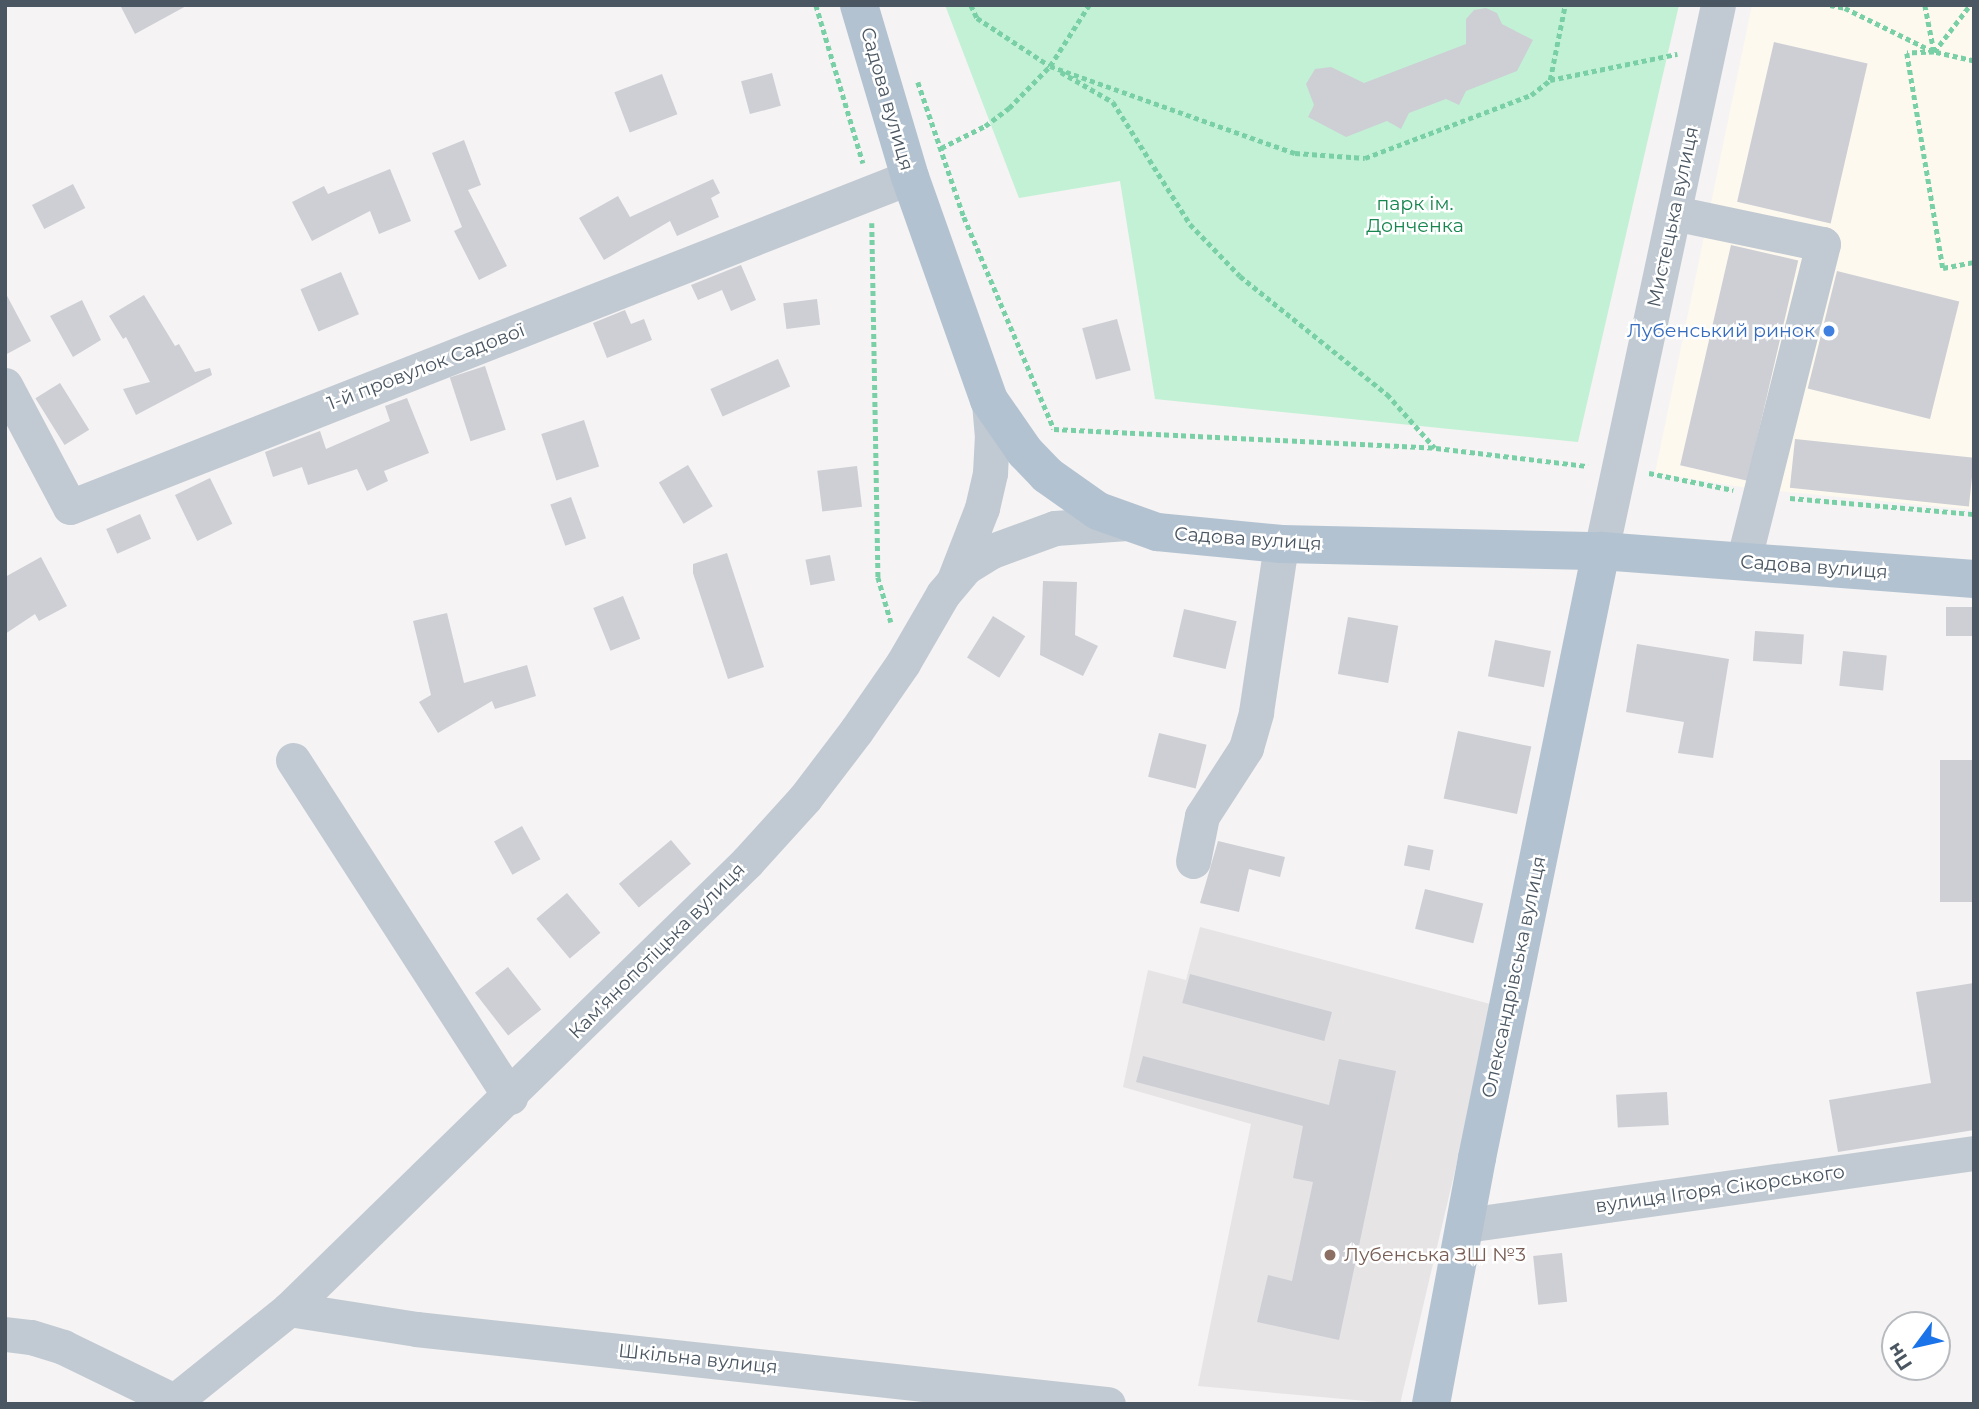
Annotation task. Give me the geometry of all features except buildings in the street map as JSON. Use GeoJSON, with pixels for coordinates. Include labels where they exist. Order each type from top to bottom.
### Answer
{"type":"FeatureCollection","features":[{"type":"Feature","properties":{"kind":"main road","name":"Садова вулиця"},"geometry":{"type":"LineString","coordinates":[[859,5],[910,177],[989,401],[1025,453],[1047,475],[1089,505],[1127,523],[1157,533],[1281,544],[1601,551],[1974,579]]}},
{"type":"Feature","properties":{"kind":"main road","name":"Олександрівська вулиця"},"geometry":{"type":"LineString","coordinates":[[1431,1404],[1601,551]]}},
{"type":"Feature","properties":{"kind":"street","name":"Мистецька вулиця"},"geometry":{"type":"LineString","coordinates":[[1601,551],[1718,5]]}},
{"type":"Feature","properties":{"kind":"street","name":"1-й провулок Садової"},"geometry":{"type":"LineString","coordinates":[[5,385],[70,507],[910,177]]}},
{"type":"Feature","properties":{"kind":"street"},"geometry":{"type":"LineString","coordinates":[[1674,213],[1823,244],[1743,562]]}},
{"type":"Feature","properties":{"kind":"street"},"geometry":{"type":"LineString","coordinates":[[953,583],[982,508],[990,473],[992,437],[989,401]]}},
{"type":"Feature","properties":{"kind":"street","name":"Камʼянопотіцька вулиця"},"geometry":{"type":"LineString","coordinates":[[172,1402],[289,1309],[747,862],[805,798],[903,663],[965,568],[992,551],[1055,527],[1127,523]]}},
{"type":"Feature","properties":{"kind":"street"},"geometry":{"type":"LineString","coordinates":[[1193,861],[1202,816],[1246,748],[1256,712],[1281,544]]}},
{"type":"Feature","properties":{"kind":"street"},"geometry":{"type":"LineString","coordinates":[[293,760],[509,1097]]}},
{"type":"Feature","properties":{"kind":"street","name":"вулиця Ігоря Сікорського"},"geometry":{"type":"LineString","coordinates":[[1466,1225],[1974,1153]]}},
{"type":"Feature","properties":{"kind":"street","name":"Шкільна вулиця"},"geometry":{"type":"LineString","coordinates":[[289,1309],[416,1329],[1108,1404]]}},
{"type":"Feature","properties":{"kind":"street"},"geometry":{"type":"LineString","coordinates":[[5,1334],[31,1337],[63,1347],[172,1402]]}},
{"type":"Feature","properties":{"kind":"path"},"geometry":{"type":"LineString","coordinates":[[816,5],[871,193],[878,577],[903,663]]}},
{"type":"Feature","properties":{"kind":"path"},"geometry":{"type":"LineString","coordinates":[[971,5],[977,19],[1113,102],[1190,224],[1240,276],[1387,394],[1436,448]]}},
{"type":"Feature","properties":{"kind":"path"},"geometry":{"type":"LineString","coordinates":[[910,177],[942,147],[985,126],[1009,108],[1050,66],[1088,5]]}},
{"type":"Feature","properties":{"kind":"path"},"geometry":{"type":"LineString","coordinates":[[1550,80],[1565,5]]}},
{"type":"Feature","properties":{"kind":"path"},"geometry":{"type":"LineString","coordinates":[[1829,5],[1846,6],[1934,52]]}},
{"type":"Feature","properties":{"kind":"path"},"geometry":{"type":"LineString","coordinates":[[1925,5],[1934,52]]}},
{"type":"Feature","properties":{"kind":"path"},"geometry":{"type":"LineString","coordinates":[[1934,52],[1970,5]]}},
{"type":"Feature","properties":{"kind":"path"},"geometry":{"type":"LineString","coordinates":[[1050,66],[1295,153],[1365,158],[1531,95],[1550,80],[1685,52]]}},
{"type":"Feature","properties":{"kind":"path"},"geometry":{"type":"LineString","coordinates":[[1974,61],[1934,52],[1907,53],[1942,268],[1974,261]]}},
{"type":"Feature","properties":{"kind":"path"},"geometry":{"type":"LineString","coordinates":[[914,69],[964,217],[1054,429],[1436,448],[1620,470],[1759,495],[1974,514]]}},
{"type":"Feature","properties":{"kind":"shaded area","name":"Лубенський ринок"},"geometry":{"type":"Polygon","coordinates":[[[1752,5],[1974,5],[1974,510],[1747,488],[1655,473],[1752,5]]]}},
{"type":"Feature","properties":{"kind":"shaded area","name":"Лубенська ЗШ №3"},"geometry":{"type":"Polygon","coordinates":[[[1200,927],[1494,1005],[1400,1404],[1198,1386],[1251,1124],[1123,1087],[1148,970],[1186,980],[1200,927]]]}},
{"type":"Feature","properties":{"kind":"green space","name":"парк ім. Донченка"},"geometry":{"type":"Polygon","coordinates":[[[945,5],[1679,5],[1578,442],[1155,399],[1120,181],[1019,198],[945,5]]]}},
{"type":"Feature","properties":{"kind":"place","name":"Лубенський ринок"},"geometry":{"type":"Point","coordinates":[1829,331]}},
{"type":"Feature","properties":{"kind":"place","name":"Лубенська ЗШ №3"},"geometry":{"type":"Point","coordinates":[1330,1255]}}]}
